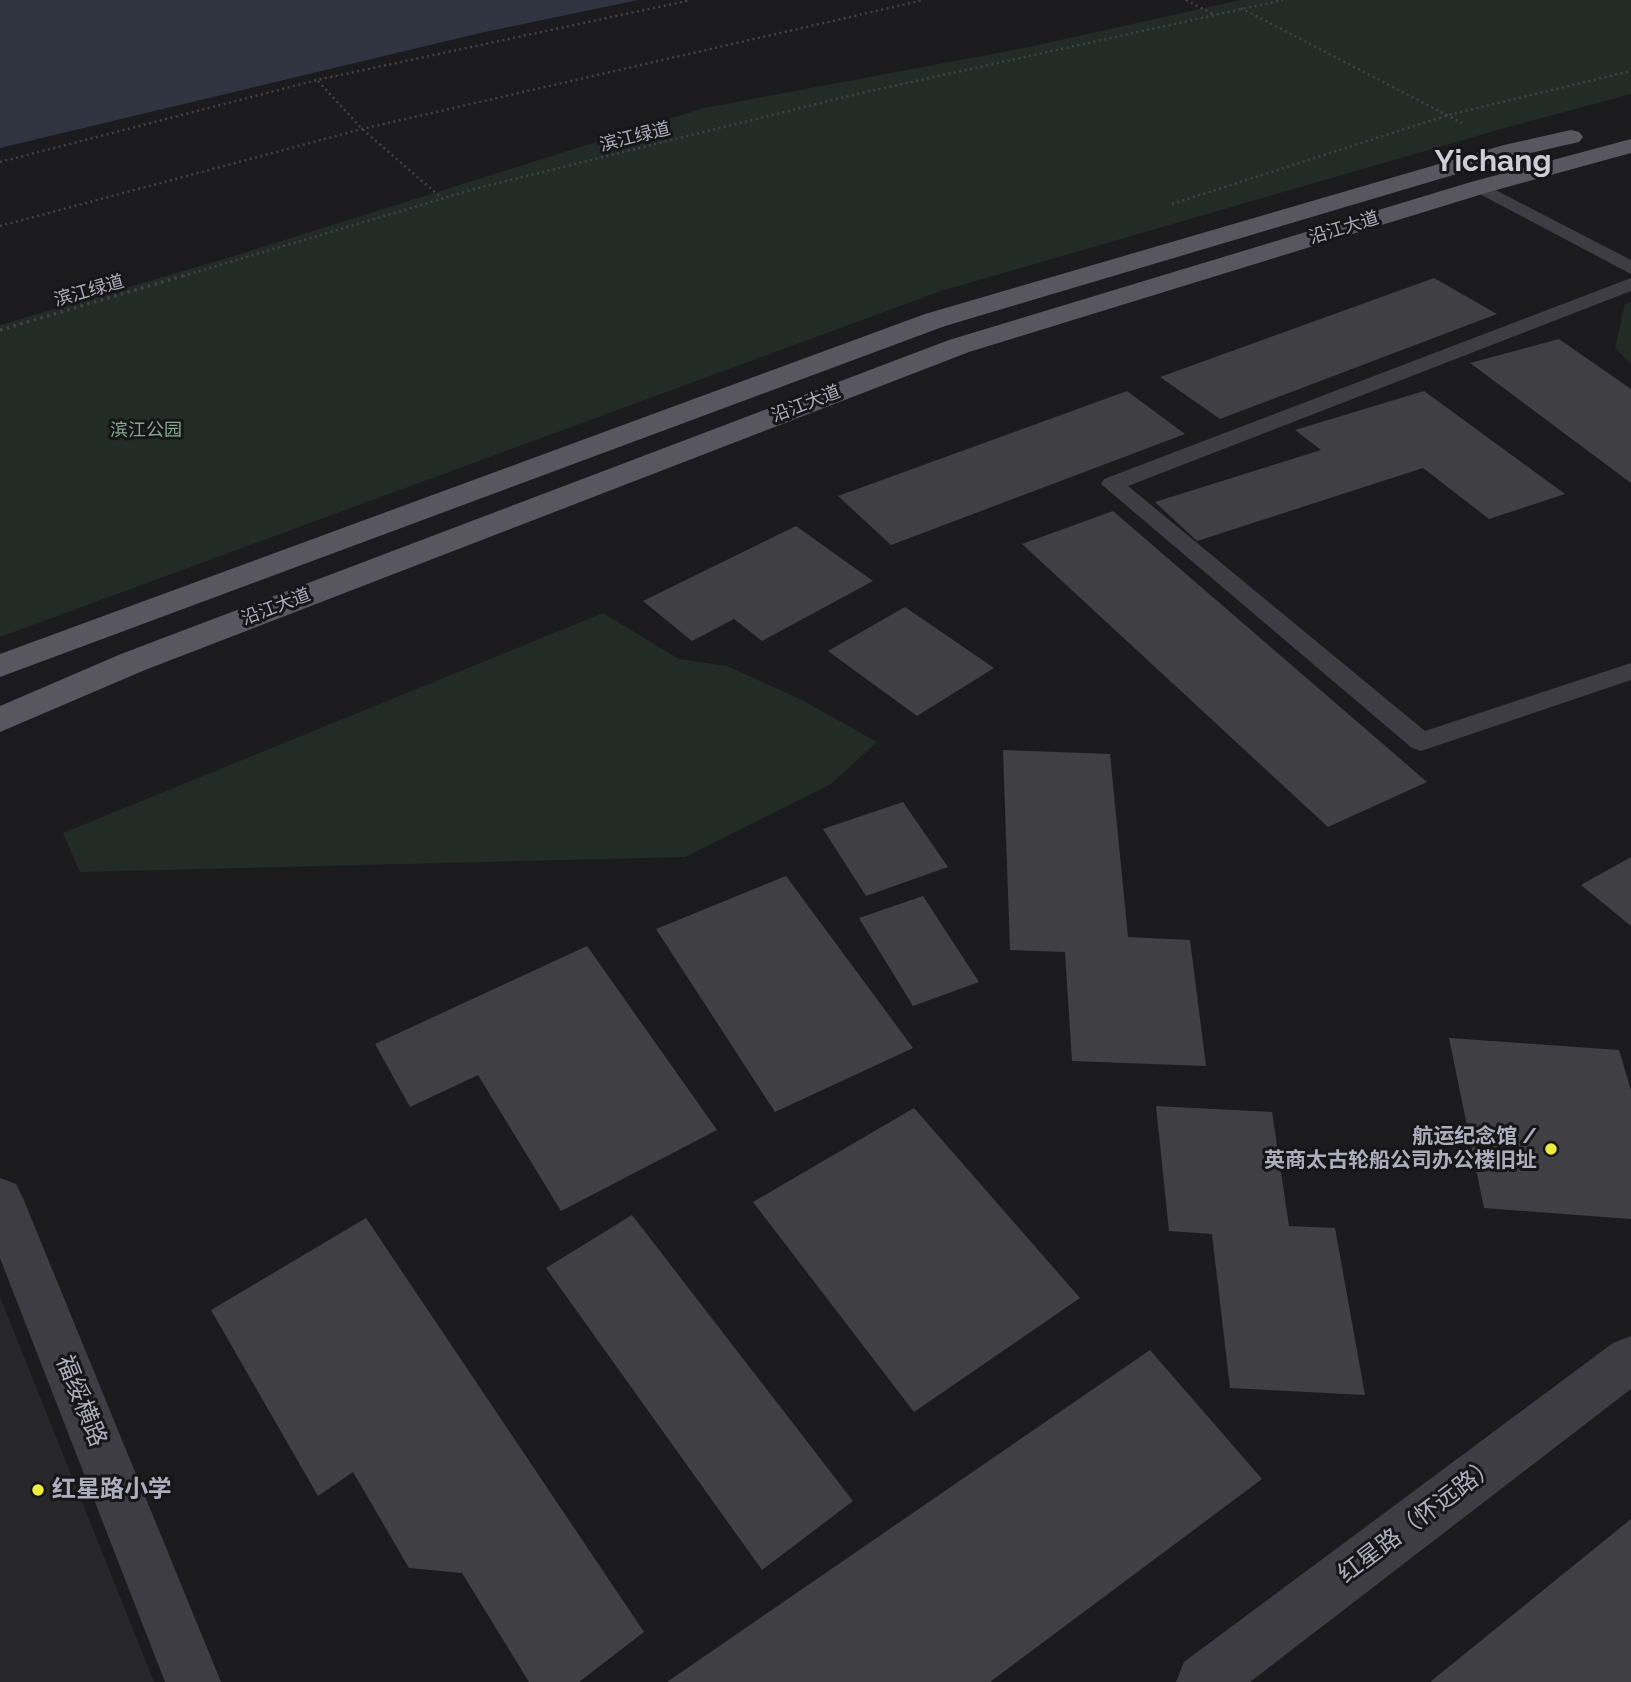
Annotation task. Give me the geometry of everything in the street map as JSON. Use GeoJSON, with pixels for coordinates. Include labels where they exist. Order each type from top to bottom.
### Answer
{"type":"FeatureCollection","features":[{"type":"Feature","properties":{"kind":"main road","name":"沿江大道"},"geometry":{"type":"LineString","coordinates":[[0,666],[935,320],[1512,150],[1631,123]]}},
{"type":"Feature","properties":{"kind":"main road","name":"沿江大道"},"geometry":{"type":"LineString","coordinates":[[0,720],[133,662],[959,346],[1480,187],[1631,146]]}},
{"type":"Feature","properties":{"kind":"street","name":"福绥横路"},"geometry":{"type":"LineString","coordinates":[[0,1198],[193,1682]]}},
{"type":"Feature","properties":{"kind":"street","name":"红星路（怀远路）"},"geometry":{"type":"LineString","coordinates":[[1204,1682],[1631,1359]]}},
{"type":"Feature","properties":{"kind":"lane"},"geometry":{"type":"LineString","coordinates":[[1480,187],[1631,268]]}},
{"type":"Feature","properties":{"kind":"lane"},"geometry":{"type":"LineString","coordinates":[[1631,284],[1112,484],[1421,742],[1631,671]]}},
{"type":"Feature","properties":{"kind":"path"},"geometry":{"type":"LineString","coordinates":[[0,162],[317,80],[691,0]]}},
{"type":"Feature","properties":{"kind":"path"},"geometry":{"type":"LineString","coordinates":[[0,226],[362,129],[924,0]]}},
{"type":"Feature","properties":{"kind":"path"},"geometry":{"type":"LineString","coordinates":[[1186,0],[1213,14]]}},
{"type":"Feature","properties":{"kind":"path","name":"滨江绿道"},"geometry":{"type":"LineString","coordinates":[[0,330],[443,199],[857,94],[1283,0]]}},
{"type":"Feature","properties":{"kind":"path"},"geometry":{"type":"LineString","coordinates":[[1241,8],[1447,115]]}},
{"type":"Feature","properties":{"kind":"path"},"geometry":{"type":"LineString","coordinates":[[317,80],[362,129],[443,199]]}},
{"type":"Feature","properties":{"kind":"shaded area","name":"红星路小学"},"geometry":{"type":"Polygon","coordinates":[[[0,1297],[154,1682],[0,1682],[0,1297]]]}},
{"type":"Feature","properties":{"kind":"green space","name":"滨江公园"},"geometry":{"type":"Polygon","coordinates":[[[1240,0],[1631,0],[1631,94],[941,291],[0,637],[0,325],[234,256],[704,108],[1024,48],[1240,0]]]}},
{"type":"Feature","properties":{"kind":"green space"},"geometry":{"type":"Polygon","coordinates":[[[1631,302],[1631,364],[1615,348],[1625,304],[1631,302]]]}},
{"type":"Feature","properties":{"kind":"green space"},"geometry":{"type":"Polygon","coordinates":[[[603,613],[679,659],[727,666],[800,699],[877,742],[831,784],[685,857],[80,872],[63,833],[603,613]]]}},
{"type":"Feature","properties":{"kind":"water"},"geometry":{"type":"Polygon","coordinates":[[[0,0],[638,0],[480,33],[0,148],[0,0]]]}},
{"type":"Feature","properties":{"kind":"building"},"geometry":{"type":"Polygon","coordinates":[[[1434,278],[1497,314],[1220,419],[1160,377],[1434,278]]]}},
{"type":"Feature","properties":{"kind":"building"},"geometry":{"type":"Polygon","coordinates":[[[1559,339],[1631,389],[1631,483],[1470,363],[1559,339]]]}},
{"type":"Feature","properties":{"kind":"building"},"geometry":{"type":"Polygon","coordinates":[[[1127,391],[1185,434],[891,545],[838,496],[1127,391]]]}},
{"type":"Feature","properties":{"kind":"building"},"geometry":{"type":"Polygon","coordinates":[[[1424,391],[1565,494],[1489,519],[1423,468],[1197,541],[1155,502],[1321,450],[1295,430],[1424,391]]]}},
{"type":"Feature","properties":{"kind":"building"},"geometry":{"type":"Polygon","coordinates":[[[1113,511],[1427,782],[1328,827],[1022,544],[1113,511]]]}},
{"type":"Feature","properties":{"kind":"building"},"geometry":{"type":"Polygon","coordinates":[[[796,526],[873,581],[762,641],[734,619],[692,641],[643,601],[796,526]]]}},
{"type":"Feature","properties":{"kind":"building"},"geometry":{"type":"Polygon","coordinates":[[[905,607],[994,668],[917,716],[828,651],[905,607]]]}},
{"type":"Feature","properties":{"kind":"building"},"geometry":{"type":"Polygon","coordinates":[[[1003,750],[1110,754],[1128,937],[1190,940],[1206,1066],[1072,1061],[1065,952],[1010,950],[1003,750]]]}},
{"type":"Feature","properties":{"kind":"building"},"geometry":{"type":"Polygon","coordinates":[[[903,802],[948,867],[866,896],[823,829],[903,802]]]}},
{"type":"Feature","properties":{"kind":"building"},"geometry":{"type":"Polygon","coordinates":[[[1631,857],[1631,926],[1581,885],[1631,857]]]}},
{"type":"Feature","properties":{"kind":"building"},"geometry":{"type":"Polygon","coordinates":[[[786,876],[913,1048],[775,1112],[656,929],[786,876]]]}},
{"type":"Feature","properties":{"kind":"building"},"geometry":{"type":"Polygon","coordinates":[[[923,896],[979,982],[913,1006],[859,918],[923,896]]]}},
{"type":"Feature","properties":{"kind":"building"},"geometry":{"type":"Polygon","coordinates":[[[587,946],[717,1130],[561,1211],[478,1075],[410,1107],[375,1044],[587,946]]]}},
{"type":"Feature","properties":{"kind":"building","name":"航运纪念馆 / 英商太古轮船公司办公楼旧址"},"geometry":{"type":"Polygon","coordinates":[[[1449,1038],[1619,1050],[1631,1090],[1631,1219],[1484,1208],[1449,1038]]]}},
{"type":"Feature","properties":{"kind":"building"},"geometry":{"type":"Polygon","coordinates":[[[1156,1106],[1272,1112],[1289,1226],[1335,1228],[1365,1395],[1230,1388],[1212,1234],[1169,1231],[1156,1106]]]}},
{"type":"Feature","properties":{"kind":"building"},"geometry":{"type":"Polygon","coordinates":[[[914,1108],[1080,1298],[914,1412],[753,1202],[914,1108]]]}},
{"type":"Feature","properties":{"kind":"building"},"geometry":{"type":"Polygon","coordinates":[[[632,1215],[853,1501],[762,1570],[546,1268],[632,1215]]]}},
{"type":"Feature","properties":{"kind":"building"},"geometry":{"type":"Polygon","coordinates":[[[366,1218],[644,1632],[579,1682],[529,1682],[462,1573],[409,1568],[353,1472],[318,1496],[211,1310],[366,1218]]]}},
{"type":"Feature","properties":{"kind":"building"},"geometry":{"type":"Polygon","coordinates":[[[1150,1350],[1262,1479],[990,1682],[667,1682],[1150,1350]]]}},
{"type":"Feature","properties":{"kind":"building"},"geometry":{"type":"Polygon","coordinates":[[[1631,1519],[1631,1682],[1430,1682],[1631,1519]]]}},
{"type":"Feature","properties":{"kind":"place","name":"航运纪念馆 / 英商太古轮船公司办公楼旧址"},"geometry":{"type":"Point","coordinates":[1551,1149]}},
{"type":"Feature","properties":{"kind":"place","name":"红星路小学"},"geometry":{"type":"Point","coordinates":[38,1490]}},
{"type":"Feature","properties":{"kind":"district","name":"Yichang"},"geometry":{"type":"Point","coordinates":[1493,162]}}]}
